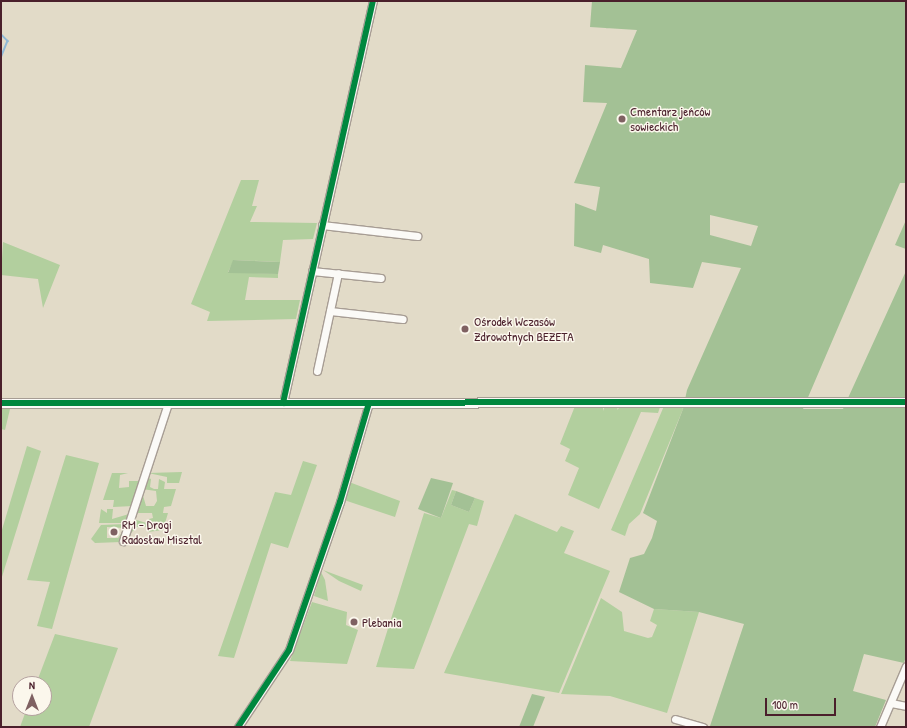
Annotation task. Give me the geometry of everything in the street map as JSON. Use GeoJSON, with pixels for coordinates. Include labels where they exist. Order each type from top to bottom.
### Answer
{"type":"FeatureCollection","features":[{"type":"Feature","properties":{"kind":"main road"},"geometry":{"type":"LineString","coordinates":[[1,403],[906,402]]}},
{"type":"Feature","properties":{"kind":"street"},"geometry":{"type":"LineString","coordinates":[[283,403],[373,1]]}},
{"type":"Feature","properties":{"kind":"street"},"geometry":{"type":"LineString","coordinates":[[322,225],[417,236]]}},
{"type":"Feature","properties":{"kind":"street"},"geometry":{"type":"LineString","coordinates":[[312,271],[381,278]]}},
{"type":"Feature","properties":{"kind":"street"},"geometry":{"type":"LineString","coordinates":[[317,371],[338,273]]}},
{"type":"Feature","properties":{"kind":"street"},"geometry":{"type":"LineString","coordinates":[[330,311],[403,319]]}},
{"type":"Feature","properties":{"kind":"street"},"geometry":{"type":"LineString","coordinates":[[123,542],[168,403]]}},
{"type":"Feature","properties":{"kind":"street"},"geometry":{"type":"LineString","coordinates":[[238,727],[289,650],[340,502],[368,403]]}},
{"type":"Feature","properties":{"kind":"street"},"geometry":{"type":"LineString","coordinates":[[880,727],[906,666]]}},
{"type":"Feature","properties":{"kind":"street"},"geometry":{"type":"LineString","coordinates":[[891,703],[906,706]]}},
{"type":"Feature","properties":{"kind":"street"},"geometry":{"type":"LineString","coordinates":[[675,719],[703,727]]}},
{"type":"Feature","properties":{"kind":"green space"},"geometry":{"type":"Polygon","coordinates":[[[592,1],[906,1],[906,183],[900,183],[803,409],[843,409],[906,271],[906,656],[904,663],[864,654],[853,691],[886,700],[875,727],[710,726],[744,624],[699,612],[654,609],[619,592],[630,558],[644,554],[652,538],[657,521],[643,513],[683,409],[687,390],[741,268],[702,262],[693,288],[650,283],[649,259],[603,245],[601,253],[574,246],[575,203],[596,211],[600,187],[574,183],[607,103],[583,102],[585,65],[621,68],[637,30],[590,27],[592,1]],[[710,215],[710,235],[751,246],[758,226],[710,215]]]}},
{"type":"Feature","properties":{"kind":"green space"},"geometry":{"type":"Polygon","coordinates":[[[241,180],[259,180],[252,206],[257,206],[250,222],[317,223],[313,239],[283,240],[280,262],[234,260],[228,272],[278,274],[278,278],[249,277],[245,300],[300,300],[296,319],[207,321],[210,312],[191,304],[241,180]]]}},
{"type":"Feature","properties":{"kind":"green space"},"geometry":{"type":"Polygon","coordinates":[[[906,220],[906,249],[895,245],[906,220]]]}},
{"type":"Feature","properties":{"kind":"green space"},"geometry":{"type":"Polygon","coordinates":[[[3,242],[60,265],[43,308],[38,279],[1,275],[3,242]]]}},
{"type":"Feature","properties":{"kind":"green space"},"geometry":{"type":"Polygon","coordinates":[[[233,260],[280,262],[278,274],[228,273],[233,260]]]}},
{"type":"Feature","properties":{"kind":"green space"},"geometry":{"type":"Polygon","coordinates":[[[575,406],[603,406],[603,411],[605,406],[618,406],[617,410],[621,406],[660,407],[658,413],[641,412],[599,509],[568,495],[579,468],[565,461],[570,449],[560,444],[575,406]]]}},
{"type":"Feature","properties":{"kind":"green space"},"geometry":{"type":"Polygon","coordinates":[[[664,406],[682,406],[683,409],[640,514],[629,524],[625,536],[611,530],[664,406]]]}},
{"type":"Feature","properties":{"kind":"green space"},"geometry":{"type":"Polygon","coordinates":[[[1,409],[10,409],[5,430],[1,429],[1,409]]]}},
{"type":"Feature","properties":{"kind":"green space"},"geometry":{"type":"Polygon","coordinates":[[[27,446],[41,451],[1,580],[1,533],[27,446]]]}},
{"type":"Feature","properties":{"kind":"green space"},"geometry":{"type":"Polygon","coordinates":[[[66,455],[99,463],[52,629],[37,626],[50,582],[27,580],[66,455]]]}},
{"type":"Feature","properties":{"kind":"green space"},"geometry":{"type":"Polygon","coordinates":[[[303,461],[317,465],[288,548],[271,543],[234,658],[218,656],[275,492],[291,495],[303,461]]]}},
{"type":"Feature","properties":{"kind":"green space"},"geometry":{"type":"Polygon","coordinates":[[[182,472],[179,483],[167,483],[167,477],[148,473],[182,472]]]}},
{"type":"Feature","properties":{"kind":"green space"},"geometry":{"type":"Polygon","coordinates":[[[112,473],[128,473],[120,475],[119,488],[129,487],[129,481],[141,481],[133,506],[113,507],[114,500],[103,500],[112,473]]]}},
{"type":"Feature","properties":{"kind":"green space"},"geometry":{"type":"Polygon","coordinates":[[[146,477],[151,479],[150,487],[154,489],[158,489],[159,479],[165,482],[164,489],[176,489],[171,506],[164,507],[163,513],[168,513],[163,530],[148,532],[146,527],[137,527],[129,535],[133,519],[150,524],[149,519],[153,518],[152,513],[134,513],[142,492],[146,506],[154,506],[157,501],[156,491],[142,489],[146,477]]]}},
{"type":"Feature","properties":{"kind":"green space"},"geometry":{"type":"Polygon","coordinates":[[[431,478],[453,483],[441,518],[418,509],[431,478]]]}},
{"type":"Feature","properties":{"kind":"green space"},"geometry":{"type":"Polygon","coordinates":[[[349,482],[400,501],[395,517],[344,500],[349,482]]]}},
{"type":"Feature","properties":{"kind":"green space"},"geometry":{"type":"Polygon","coordinates":[[[452,490],[456,491],[451,505],[469,512],[475,498],[484,501],[477,526],[469,524],[414,669],[376,667],[424,513],[441,518],[452,490]]]}},
{"type":"Feature","properties":{"kind":"green space"},"geometry":{"type":"Polygon","coordinates":[[[456,491],[475,498],[469,512],[451,505],[456,491]]]}},
{"type":"Feature","properties":{"kind":"green space"},"geometry":{"type":"Polygon","coordinates":[[[101,509],[107,513],[107,509],[113,509],[112,519],[129,514],[127,523],[99,523],[101,509]]]}},
{"type":"Feature","properties":{"kind":"green space"},"geometry":{"type":"Polygon","coordinates":[[[515,514],[557,532],[561,526],[574,531],[564,553],[610,571],[559,693],[444,673],[515,514]]]}},
{"type":"Feature","properties":{"kind":"green space"},"geometry":{"type":"Polygon","coordinates":[[[126,524],[124,528],[107,527],[107,538],[118,538],[123,531],[121,542],[95,543],[91,539],[101,525],[126,524]]]}},
{"type":"Feature","properties":{"kind":"green space"},"geometry":{"type":"Polygon","coordinates":[[[323,570],[363,585],[361,591],[339,581],[323,570]]]}},
{"type":"Feature","properties":{"kind":"green space"},"geometry":{"type":"Polygon","coordinates":[[[321,572],[325,580],[328,601],[314,596],[321,572]]]}},
{"type":"Feature","properties":{"kind":"green space"},"geometry":{"type":"Polygon","coordinates":[[[601,598],[622,612],[624,631],[648,638],[652,637],[657,625],[650,621],[654,609],[699,612],[667,713],[610,696],[561,694],[601,598]]]}},
{"type":"Feature","properties":{"kind":"green space"},"geometry":{"type":"Polygon","coordinates":[[[312,602],[347,612],[346,625],[358,630],[347,664],[290,661],[312,602]]]}},
{"type":"Feature","properties":{"kind":"green space"},"geometry":{"type":"Polygon","coordinates":[[[55,634],[118,648],[89,727],[20,727],[24,716],[52,716],[52,676],[39,676],[55,634]]]}},
{"type":"Feature","properties":{"kind":"green space"},"geometry":{"type":"Polygon","coordinates":[[[532,694],[545,697],[533,727],[519,727],[532,694]]]}},
{"type":"Feature","properties":{"kind":"waterway"},"geometry":{"type":"LineString","coordinates":[[1,34],[8,41],[1,58]]}},
{"type":"Feature","properties":{"kind":"cycle path"},"geometry":{"type":"LineString","coordinates":[[283,403],[373,1]]}},
{"type":"Feature","properties":{"kind":"cycle path"},"geometry":{"type":"LineString","coordinates":[[1,403],[906,402]]}},
{"type":"Feature","properties":{"kind":"cycle path"},"geometry":{"type":"LineString","coordinates":[[238,727],[289,650],[340,502],[369,403]]}},
{"type":"Feature","properties":{"kind":"place","name":"Cmentarz jeńców sowieckich"},"geometry":{"type":"Point","coordinates":[622,119]}},
{"type":"Feature","properties":{"kind":"place","name":"Ośrodek Wczasów Zdrowotnych BEZETA"},"geometry":{"type":"Point","coordinates":[465,329]}},
{"type":"Feature","properties":{"kind":"place","name":"RM - Drogi Radosław Misztal"},"geometry":{"type":"Point","coordinates":[114,532]}},
{"type":"Feature","properties":{"kind":"place","name":"Plebania"},"geometry":{"type":"Point","coordinates":[354,622]}}]}
